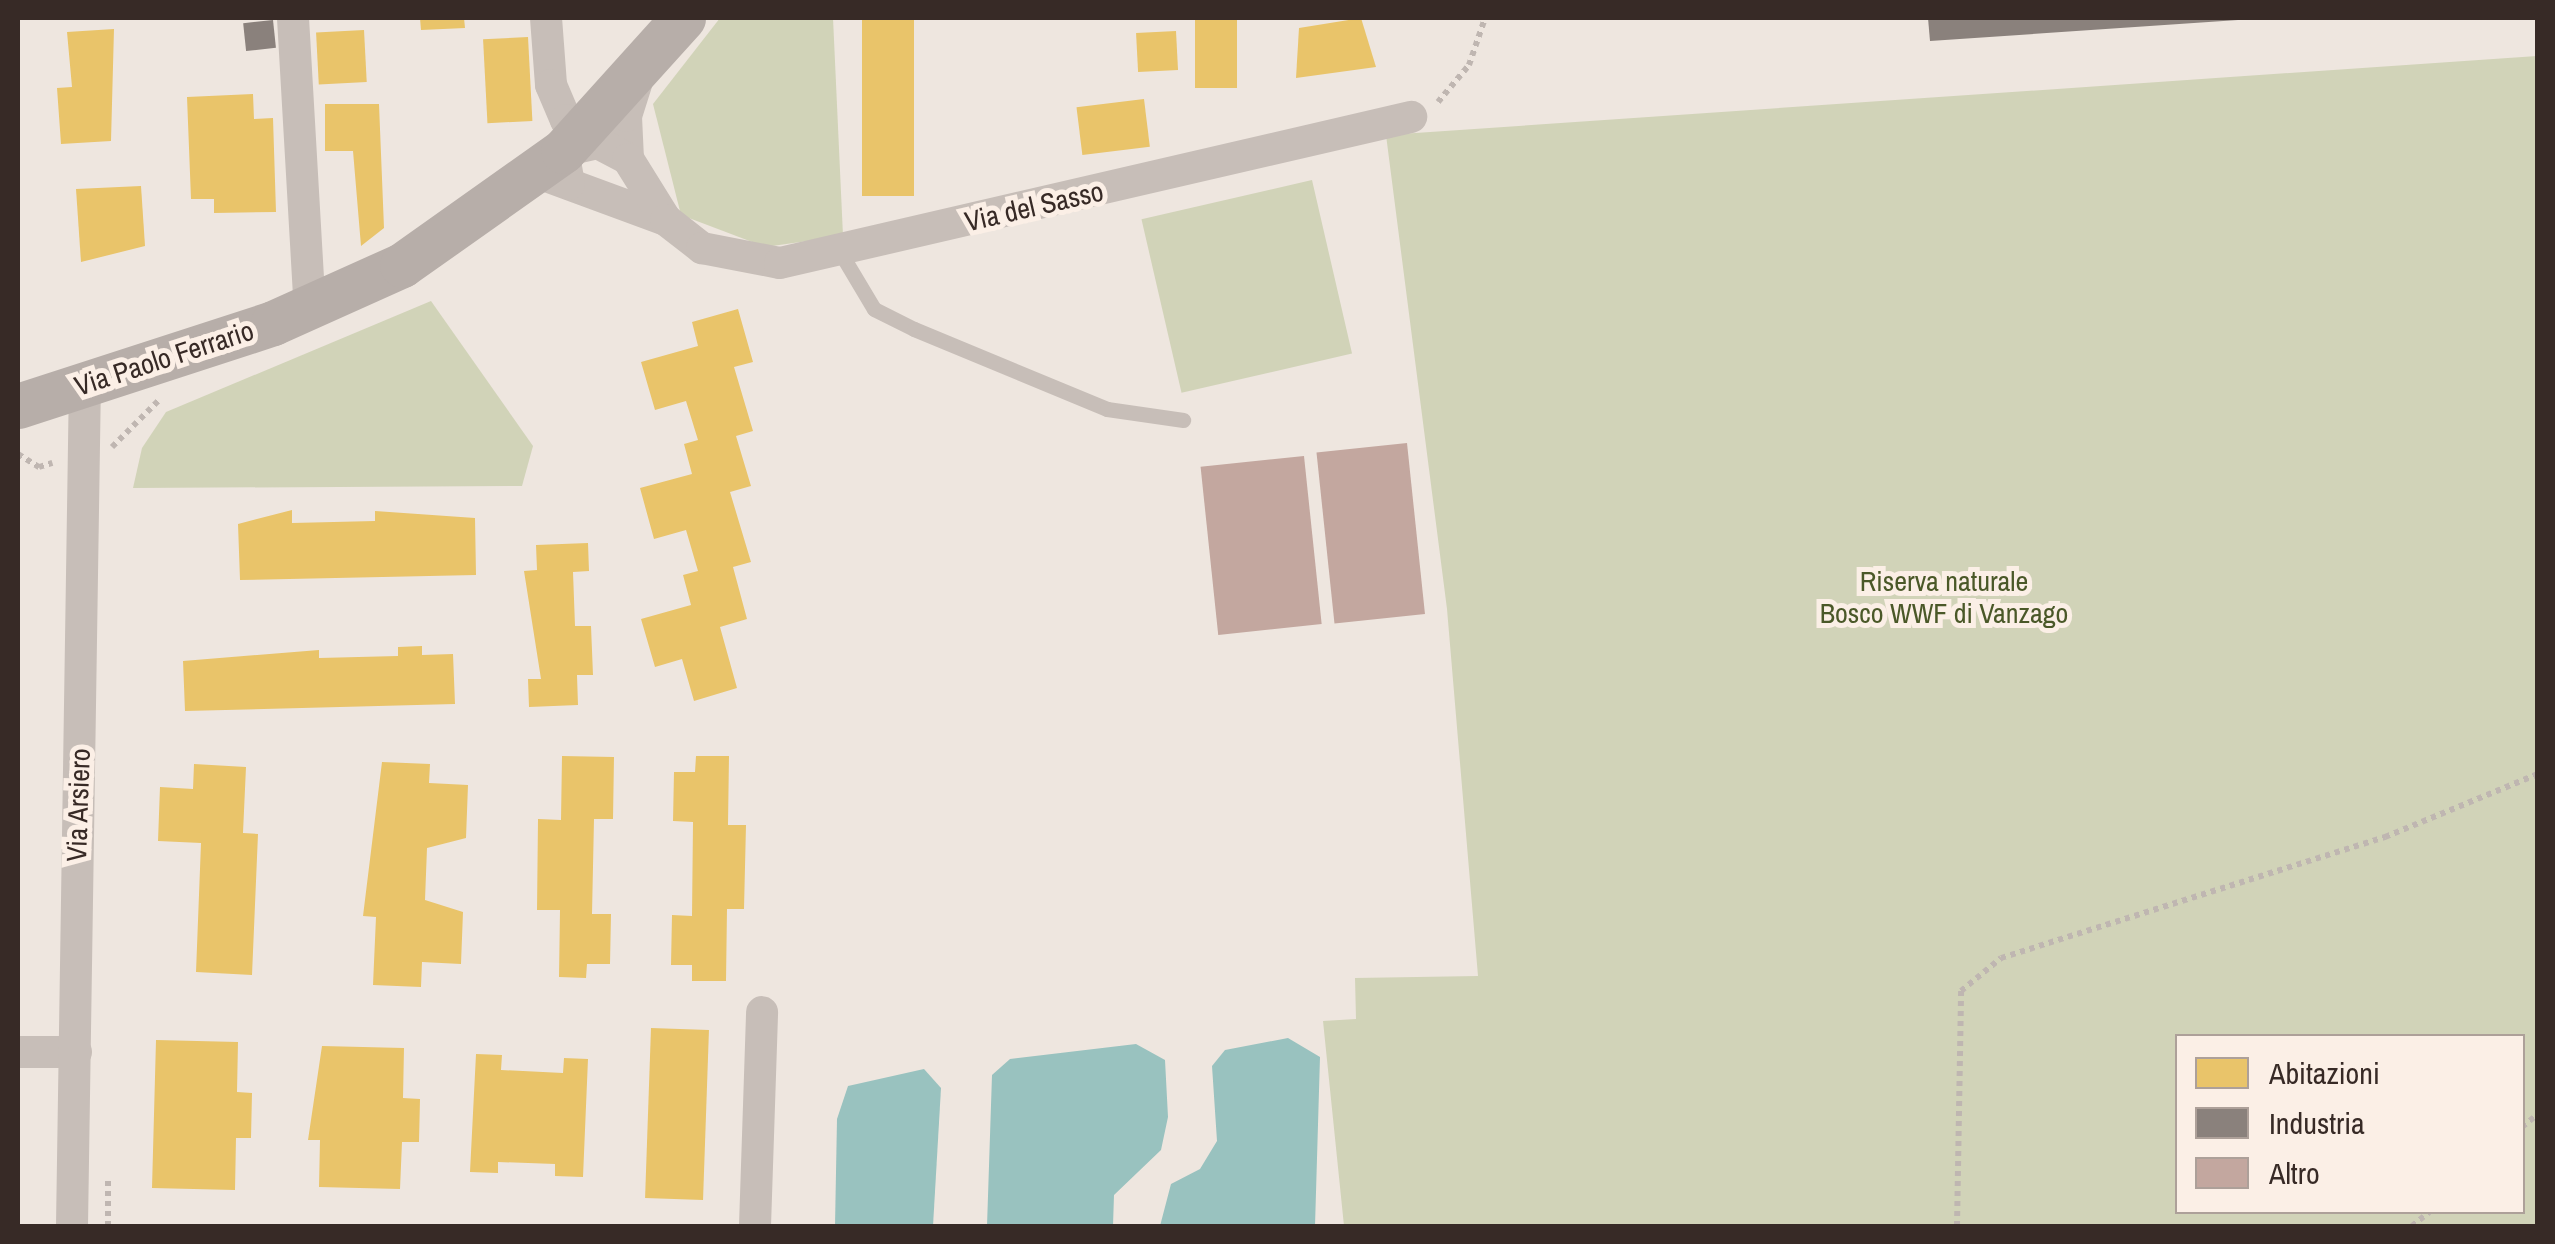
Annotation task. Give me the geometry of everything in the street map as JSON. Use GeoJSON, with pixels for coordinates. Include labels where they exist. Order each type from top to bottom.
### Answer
{"type":"FeatureCollection","features":[{"type":"Feature","properties":{"kind":"street"},"geometry":{"type":"LineString","coordinates":[[293,18],[310,309]]}},
{"type":"Feature","properties":{"kind":"street"},"geometry":{"type":"LineString","coordinates":[[546,18],[551,84],[566,120],[562,161]]}},
{"type":"Feature","properties":{"kind":"street","name":"Via Paolo Ferrario"},"geometry":{"type":"LineString","coordinates":[[18,406],[310,309],[426,251],[562,161],[683,18]]}},
{"type":"Feature","properties":{"kind":"street"},"geometry":{"type":"LineString","coordinates":[[562,161],[598,143],[628,158],[626,116],[642,70]]}},
{"type":"Feature","properties":{"kind":"street","name":"Via del Sasso"},"geometry":{"type":"LineString","coordinates":[[562,161],[727,256],[780,263],[1411,117]]}},
{"type":"Feature","properties":{"kind":"street","name":"Via del Sasso"},"geometry":{"type":"LineString","coordinates":[[628,158],[666,220]]}},
{"type":"Feature","properties":{"kind":"street","name":"Via Arsiero"},"geometry":{"type":"LineString","coordinates":[[72,1226],[85,384]]}},
{"type":"Feature","properties":{"kind":"street"},"geometry":{"type":"LineString","coordinates":[[756,1226],[762,1012]]}},
{"type":"Feature","properties":{"kind":"street"},"geometry":{"type":"LineString","coordinates":[[18,1052],[76,1052]]}},
{"type":"Feature","properties":{"kind":"lane"},"geometry":{"type":"LineString","coordinates":[[840,252],[874,309],[914,329],[1107,409],[1183,420]]}},
{"type":"Feature","properties":{"kind":"path"},"geometry":{"type":"LineString","coordinates":[[1411,117],[1454,85],[1485,18]]}},
{"type":"Feature","properties":{"kind":"path"},"geometry":{"type":"LineString","coordinates":[[1957,1226],[1962,991],[2001,958],[2385,836],[2538,774]]}},
{"type":"Feature","properties":{"kind":"green space"},"geometry":{"type":"Polygon","coordinates":[[[720,18],[833,18],[843,236],[765,247],[681,215],[653,104],[720,18]]]}},
{"type":"Feature","properties":{"kind":"green space","name":"Riserva naturale Bosco WWF di Vanzago"},"geometry":{"type":"Polygon","coordinates":[[[2537,56],[2537,1226],[1344,1226],[1323,1021],[1356,1019],[1355,978],[1478,976],[1447,609],[1386,135],[2537,56]]]}},
{"type":"Feature","properties":{"kind":"green space"},"geometry":{"type":"Polygon","coordinates":[[[1312,180],[1352,353],[1182,393],[1141,219],[1312,180]]]}},
{"type":"Feature","properties":{"kind":"green space"},"geometry":{"type":"Polygon","coordinates":[[[431,301],[533,446],[522,486],[133,488],[142,448],[166,412],[431,301]]]}},
{"type":"Feature","properties":{"kind":"water"},"geometry":{"type":"Polygon","coordinates":[[[1288,1038],[1320,1057],[1315,1226],[1160,1226],[1171,1184],[1200,1169],[1217,1141],[1212,1066],[1225,1050],[1288,1038]]]}},
{"type":"Feature","properties":{"kind":"water"},"geometry":{"type":"Polygon","coordinates":[[[1136,1044],[1165,1060],[1168,1117],[1161,1150],[1114,1195],[1113,1226],[987,1226],[992,1075],[1010,1059],[1136,1044]]]}},
{"type":"Feature","properties":{"kind":"water"},"geometry":{"type":"Polygon","coordinates":[[[924,1069],[941,1088],[933,1226],[835,1226],[837,1119],[848,1086],[924,1069]]]}},
{"type":"Feature","properties":{"kind":"building: Abitazioni"},"geometry":{"type":"Polygon","coordinates":[[[420,18],[464,18],[465,28],[421,30],[420,18]]]}},
{"type":"Feature","properties":{"kind":"building: Abitazioni"},"geometry":{"type":"Polygon","coordinates":[[[862,18],[914,18],[914,196],[862,196],[862,18]]]}},
{"type":"Feature","properties":{"kind":"building: Abitazioni"},"geometry":{"type":"Polygon","coordinates":[[[1195,18],[1237,18],[1237,88],[1195,88],[1195,18]]]}},
{"type":"Feature","properties":{"kind":"building: Abitazioni"},"geometry":{"type":"Polygon","coordinates":[[[1361,18],[1376,67],[1296,78],[1299,28],[1361,18]]]}},
{"type":"Feature","properties":{"kind":"building: Abitazioni"},"geometry":{"type":"Polygon","coordinates":[[[114,29],[111,141],[61,144],[57,88],[72,87],[67,32],[114,29]]]}},
{"type":"Feature","properties":{"kind":"building: Abitazioni"},"geometry":{"type":"Polygon","coordinates":[[[364,30],[367,82],[319,84],[316,33],[364,30]]]}},
{"type":"Feature","properties":{"kind":"building: Abitazioni"},"geometry":{"type":"Polygon","coordinates":[[[1176,31],[1178,70],[1138,72],[1136,33],[1176,31]]]}},
{"type":"Feature","properties":{"kind":"building: Abitazioni"},"geometry":{"type":"Polygon","coordinates":[[[528,37],[532,121],[487,123],[483,39],[528,37]]]}},
{"type":"Feature","properties":{"kind":"building: Abitazioni"},"geometry":{"type":"Polygon","coordinates":[[[253,94],[254,119],[273,118],[276,212],[214,213],[214,199],[191,199],[187,97],[253,94]]]}},
{"type":"Feature","properties":{"kind":"building: Abitazioni"},"geometry":{"type":"Polygon","coordinates":[[[1144,99],[1150,147],[1082,155],[1077,107],[1144,99]]]}},
{"type":"Feature","properties":{"kind":"building: Abitazioni"},"geometry":{"type":"Polygon","coordinates":[[[325,104],[379,104],[384,228],[361,246],[353,151],[325,151],[325,104]]]}},
{"type":"Feature","properties":{"kind":"building: Abitazioni"},"geometry":{"type":"Polygon","coordinates":[[[141,186],[145,246],[81,262],[76,189],[141,186]]]}},
{"type":"Feature","properties":{"kind":"building: Abitazioni"},"geometry":{"type":"Polygon","coordinates":[[[738,309],[753,362],[734,367],[753,431],[736,436],[751,486],[730,492],[751,562],[733,567],[747,619],[720,627],[737,688],[694,701],[682,659],[655,667],[641,619],[691,605],[683,575],[698,571],[686,530],[654,539],[640,488],[692,474],[684,444],[698,440],[686,401],[655,410],[641,362],[698,346],[692,322],[738,309]]]}},
{"type":"Feature","properties":{"kind":"building: Abitazioni"},"geometry":{"type":"Polygon","coordinates":[[[292,510],[292,523],[375,521],[375,511],[475,518],[476,575],[240,580],[238,524],[292,510]]]}},
{"type":"Feature","properties":{"kind":"building: Abitazioni"},"geometry":{"type":"Polygon","coordinates":[[[588,543],[589,571],[573,572],[575,626],[591,626],[593,675],[577,675],[578,705],[529,707],[528,679],[541,679],[524,571],[537,570],[536,545],[588,543]]]}},
{"type":"Feature","properties":{"kind":"building: Abitazioni"},"geometry":{"type":"Polygon","coordinates":[[[422,646],[422,655],[453,654],[455,704],[185,711],[183,661],[319,650],[319,658],[398,656],[398,647],[422,646]]]}},
{"type":"Feature","properties":{"kind":"building: Abitazioni"},"geometry":{"type":"Polygon","coordinates":[[[562,756],[614,757],[613,819],[594,819],[592,914],[611,914],[610,964],[587,964],[586,978],[559,977],[560,910],[537,910],[538,819],[561,820],[562,756]]]}},
{"type":"Feature","properties":{"kind":"building: Abitazioni"},"geometry":{"type":"Polygon","coordinates":[[[696,756],[729,756],[728,825],[746,825],[744,909],[727,909],[726,981],[692,981],[692,965],[671,965],[672,915],[692,916],[693,822],[673,821],[674,772],[695,772],[696,756]]]}},
{"type":"Feature","properties":{"kind":"building: Abitazioni"},"geometry":{"type":"Polygon","coordinates":[[[382,762],[430,764],[429,783],[468,785],[466,838],[427,848],[425,900],[463,912],[461,964],[422,962],[421,987],[373,985],[376,917],[363,916],[382,762]]]}},
{"type":"Feature","properties":{"kind":"building: Abitazioni"},"geometry":{"type":"Polygon","coordinates":[[[194,764],[246,767],[243,833],[258,834],[252,975],[196,972],[201,843],[158,841],[160,787],[193,789],[194,764]]]}},
{"type":"Feature","properties":{"kind":"building: Abitazioni"},"geometry":{"type":"Polygon","coordinates":[[[651,1028],[709,1030],[703,1200],[645,1198],[651,1028]]]}},
{"type":"Feature","properties":{"kind":"building: Abitazioni"},"geometry":{"type":"Polygon","coordinates":[[[156,1040],[238,1042],[237,1092],[252,1093],[251,1138],[236,1138],[235,1190],[152,1188],[156,1040]]]}},
{"type":"Feature","properties":{"kind":"building: Abitazioni"},"geometry":{"type":"Polygon","coordinates":[[[322,1046],[404,1048],[403,1098],[420,1099],[419,1142],[402,1142],[400,1189],[319,1187],[320,1140],[308,1140],[322,1046]]]}},
{"type":"Feature","properties":{"kind":"building: Abitazioni"},"geometry":{"type":"Polygon","coordinates":[[[476,1054],[502,1055],[501,1070],[563,1073],[564,1058],[588,1059],[583,1177],[555,1176],[555,1164],[498,1162],[498,1173],[470,1172],[476,1054]]]}},
{"type":"Feature","properties":{"kind":"building: Industria"},"geometry":{"type":"Polygon","coordinates":[[[1928,18],[2238,18],[2238,20],[1930,41],[1928,18]]]}},
{"type":"Feature","properties":{"kind":"building: Industria"},"geometry":{"type":"Polygon","coordinates":[[[273,20],[276,48],[246,51],[243,23],[273,20]]]}},
{"type":"Feature","properties":{"kind":"building: Altro"},"geometry":{"type":"Polygon","coordinates":[[[1407,443],[1425,614],[1334,624],[1316,453],[1407,443]]]}},
{"type":"Feature","properties":{"kind":"building: Altro"},"geometry":{"type":"Polygon","coordinates":[[[1304,456],[1322,624],[1218,635],[1201,467],[1304,456]]]}}]}
